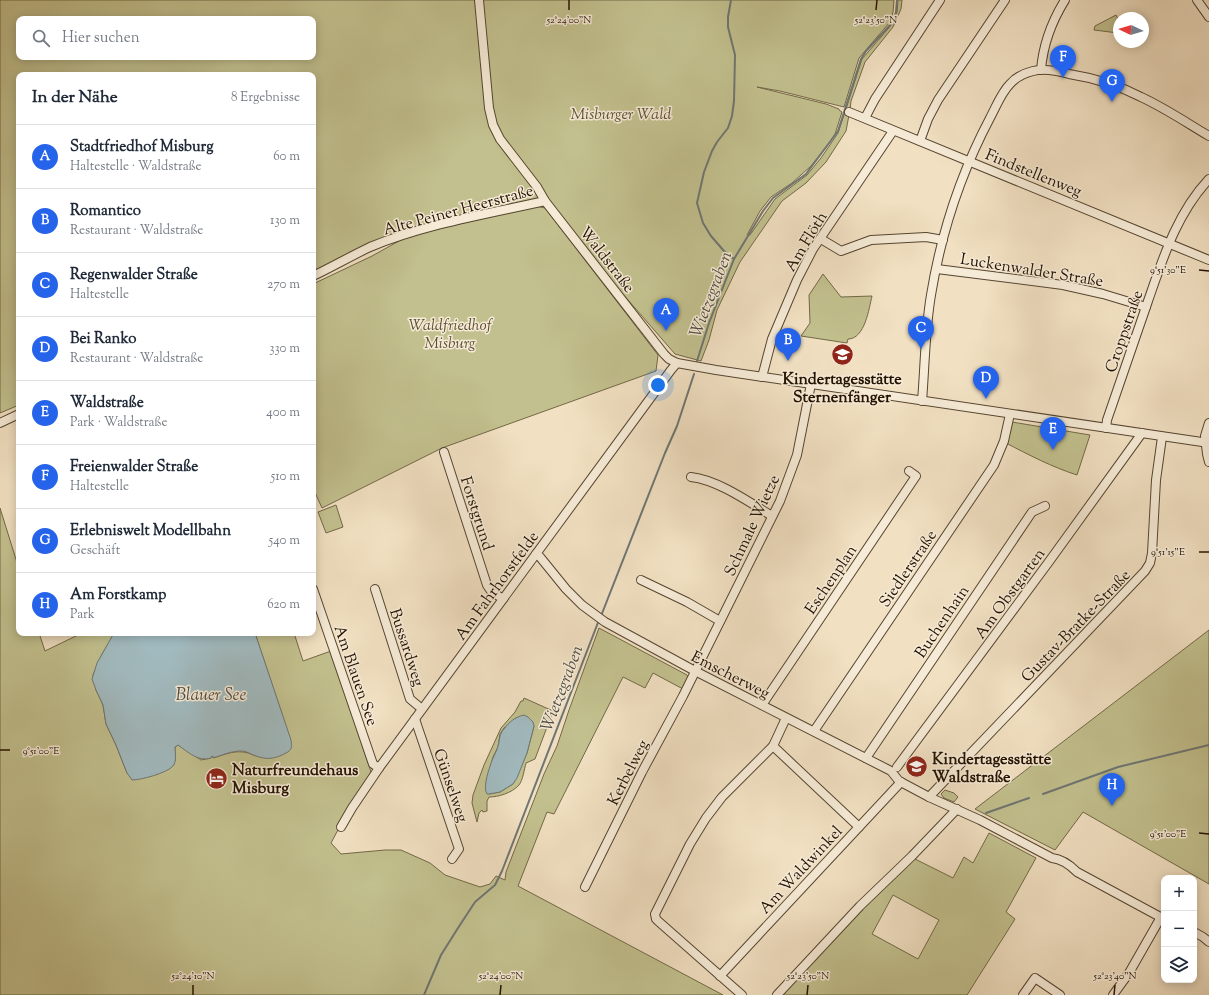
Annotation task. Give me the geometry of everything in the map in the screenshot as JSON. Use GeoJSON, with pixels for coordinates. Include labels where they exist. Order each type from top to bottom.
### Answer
{"type":"FeatureCollection","features":[{"type":"Feature","properties":{"kind":"street","name":"Waldstraße"},"geometry":{"type":"LineString","coordinates":[[479,0],[489,108],[493,125],[500,139],[537,187],[545,201],[669,359],[677,363],[762,377],[1207,443]]}},
{"type":"Feature","properties":{"kind":"street"},"geometry":{"type":"LineString","coordinates":[[865,118],[875,99],[940,0]]}},
{"type":"Feature","properties":{"kind":"street"},"geometry":{"type":"LineString","coordinates":[[920,140],[928,119],[938,100],[1005,0]]}},
{"type":"Feature","properties":{"kind":"street"},"geometry":{"type":"LineString","coordinates":[[1041,70],[1045,45],[1064,0]]}},
{"type":"Feature","properties":{"kind":"street"},"geometry":{"type":"LineString","coordinates":[[1197,0],[1209,17]]}},
{"type":"Feature","properties":{"kind":"street"},"geometry":{"type":"LineString","coordinates":[[922,401],[931,294],[943,240],[970,161],[1005,89],[1010,84],[1021,76],[1033,71],[1041,70],[1082,76],[1111,84],[1142,97],[1209,136]]}},
{"type":"Feature","properties":{"kind":"street","name":"Findstellenweg"},"geometry":{"type":"LineString","coordinates":[[849,112],[1209,260]]}},
{"type":"Feature","properties":{"kind":"street","name":"Am Flöth"},"geometry":{"type":"LineString","coordinates":[[762,377],[772,339],[799,275],[810,254],[894,131]]}},
{"type":"Feature","properties":{"kind":"street","name":"Croppstraße"},"geometry":{"type":"LineString","coordinates":[[1106,428],[1107,420],[1169,243],[1187,208],[1209,179]]}},
{"type":"Feature","properties":{"kind":"street","name":"Alte Peiner Heerstraße"},"geometry":{"type":"LineString","coordinates":[[316,274],[370,247],[407,234],[545,201]]}},
{"type":"Feature","properties":{"kind":"street"},"geometry":{"type":"LineString","coordinates":[[821,239],[841,252],[871,240],[926,237],[943,240]]}},
{"type":"Feature","properties":{"kind":"street","name":"Luckenwalder Straße"},"geometry":{"type":"LineString","coordinates":[[936,269],[1063,285],[1103,294],[1146,307]]}},
{"type":"Feature","properties":{"kind":"street","name":"Am Fahrhorstfelde"},"geometry":{"type":"LineString","coordinates":[[341,827],[379,768],[677,363]]}},
{"type":"Feature","properties":{"kind":"street","name":"Schmale Wietze"},"geometry":{"type":"LineString","coordinates":[[695,671],[786,485],[797,455],[811,384]]}},
{"type":"Feature","properties":{"kind":"street","name":"Siedlerstraße"},"geometry":{"type":"LineString","coordinates":[[814,731],[994,465],[1005,438],[1010,414]]}},
{"type":"Feature","properties":{"kind":"street"},"geometry":{"type":"LineString","coordinates":[[0,423],[16,415]]}},
{"type":"Feature","properties":{"kind":"street"},"geometry":{"type":"LineString","coordinates":[[1209,423],[1205,436],[1209,462]]}},
{"type":"Feature","properties":{"kind":"street","name":"Am Obstgarten"},"geometry":{"type":"LineString","coordinates":[[898,767],[1142,433]]}},
{"type":"Feature","properties":{"kind":"street","name":"Gustav-Bratke-Straße"},"geometry":{"type":"LineString","coordinates":[[929,797],[1145,571],[1150,563],[1152,553],[1156,480],[1162,436]]}},
{"type":"Feature","properties":{"kind":"street","name":"Forstgrund"},"geometry":{"type":"LineString","coordinates":[[444,452],[487,586],[503,600]]}},
{"type":"Feature","properties":{"kind":"street","name":"Eschenplan"},"geometry":{"type":"LineString","coordinates":[[762,705],[916,476],[909,471]]}},
{"type":"Feature","properties":{"kind":"street"},"geometry":{"type":"LineString","coordinates":[[691,477],[701,478],[718,485],[772,516]]}},
{"type":"Feature","properties":{"kind":"street","name":"Buchenhain"},"geometry":{"type":"LineString","coordinates":[[866,758],[1032,512],[1045,506]]}},
{"type":"Feature","properties":{"kind":"street","name":"Emscherweg"},"geometry":{"type":"LineString","coordinates":[[536,554],[566,589],[602,621],[695,671],[891,771],[901,782],[929,797],[957,809],[1052,858],[1070,865],[1077,872],[1161,917]]}},
{"type":"Feature","properties":{"kind":"street"},"geometry":{"type":"LineString","coordinates":[[641,580],[687,602],[720,621]]}},
{"type":"Feature","properties":{"kind":"street","name":"Bussardweg"},"geometry":{"type":"LineString","coordinates":[[375,589],[410,699],[422,709]]}},
{"type":"Feature","properties":{"kind":"street","name":"Am Blauen See"},"geometry":{"type":"LineString","coordinates":[[316,597],[373,764],[379,768]]}},
{"type":"Feature","properties":{"kind":"street","name":"Kerbelweg"},"geometry":{"type":"LineString","coordinates":[[585,887],[642,772],[695,671]]}},
{"type":"Feature","properties":{"kind":"street"},"geometry":{"type":"LineString","coordinates":[[742,995],[658,921],[655,914],[690,844],[706,818],[722,797],[773,746],[786,718]]}},
{"type":"Feature","properties":{"kind":"street","name":"Günselweg"},"geometry":{"type":"LineString","coordinates":[[415,719],[459,849],[452,860]]}},
{"type":"Feature","properties":{"kind":"street"},"geometry":{"type":"LineString","coordinates":[[773,746],[859,827]]}},
{"type":"Feature","properties":{"kind":"street","name":"Am Waldwinkel"},"geometry":{"type":"LineString","coordinates":[[720,976],[901,782]]}},
{"type":"Feature","properties":{"kind":"street"},"geometry":{"type":"LineString","coordinates":[[776,995],[860,906],[912,856],[957,809]]}},
{"type":"Feature","properties":{"kind":"street"},"geometry":{"type":"LineString","coordinates":[[1113,995],[1131,970],[1161,920]]}},
{"type":"Feature","properties":{"kind":"street"},"geometry":{"type":"LineString","coordinates":[[1197,934],[1209,942]]}},
{"type":"Feature","properties":{"kind":"street"},"geometry":{"type":"LineString","coordinates":[[1023,995],[1035,978],[1060,995]]}},
{"type":"Feature","properties":{"kind":"green space","name":"Misburger Wald"},"geometry":{"type":"Polygon","coordinates":[[[0,0],[894,0],[890,22],[859,58],[844,107],[780,91],[757,87],[826,104],[839,109],[842,112],[835,134],[830,142],[811,166],[792,183],[771,197],[760,211],[747,235],[750,235],[775,199],[807,175],[821,158],[838,133],[845,112],[849,115],[846,131],[826,162],[806,183],[782,201],[740,262],[717,310],[709,340],[701,361],[675,354],[615,285],[545,198],[449,220],[316,272],[316,72],[16,72],[16,406],[0,413],[0,0]]]}},
{"type":"Feature","properties":{"kind":"green space"},"geometry":{"type":"Polygon","coordinates":[[[898,0],[902,0],[901,9],[893,27],[865,62],[851,101],[850,110],[846,109],[862,59],[893,23],[897,12],[898,0]]]}},
{"type":"Feature","properties":{"kind":"green space"},"geometry":{"type":"Polygon","coordinates":[[[1113,17],[1113,32],[1094,30],[1095,26],[1113,17]]]}},
{"type":"Feature","properties":{"kind":"green space","name":"Waldfriedhof Misburg"},"geometry":{"type":"Polygon","coordinates":[[[536,206],[545,208],[658,355],[656,371],[442,448],[322,508],[316,495],[316,283],[372,256],[408,236],[536,206]]]}},
{"type":"Feature","properties":{"kind":"green space"},"geometry":{"type":"Polygon","coordinates":[[[823,274],[841,297],[872,296],[868,315],[862,329],[854,338],[848,339],[847,343],[801,336],[810,323],[809,295],[823,274]]]}},
{"type":"Feature","properties":{"kind":"green space"},"geometry":{"type":"Polygon","coordinates":[[[1012,422],[1090,435],[1077,475],[1050,465],[1006,443],[1012,422]]]}},
{"type":"Feature","properties":{"kind":"green space"},"geometry":{"type":"Polygon","coordinates":[[[336,505],[343,527],[326,533],[318,512],[336,505]]]}},
{"type":"Feature","properties":{"kind":"green space"},"geometry":{"type":"Polygon","coordinates":[[[0,508],[16,559],[16,636],[40,636],[45,651],[76,636],[113,636],[102,654],[93,675],[96,690],[103,705],[106,724],[127,773],[175,761],[175,747],[178,745],[201,760],[234,752],[245,752],[255,756],[283,718],[256,636],[295,636],[303,661],[331,651],[372,775],[347,813],[331,843],[341,854],[401,850],[430,863],[445,875],[480,887],[490,884],[496,876],[505,880],[506,872],[544,774],[557,746],[599,628],[687,675],[689,679],[683,689],[653,673],[645,688],[623,677],[554,814],[547,812],[518,886],[723,995],[0,995],[0,508]]]}},
{"type":"Feature","properties":{"kind":"green space"},"geometry":{"type":"Polygon","coordinates":[[[1209,630],[1209,884],[1197,877],[1197,875],[1193,875],[1083,812],[1055,850],[975,809],[1209,630]]]}},
{"type":"Feature","properties":{"kind":"green space"},"geometry":{"type":"Polygon","coordinates":[[[524,698],[553,711],[535,759],[526,763],[522,780],[516,788],[505,794],[489,797],[487,801],[487,811],[483,812],[482,810],[479,813],[477,822],[472,803],[473,795],[484,765],[501,728],[515,712],[521,701],[523,701],[524,698]],[[516,718],[504,728],[500,734],[498,747],[493,757],[486,784],[489,794],[500,792],[513,784],[527,753],[534,726],[516,718]]]}},
{"type":"Feature","properties":{"kind":"green space"},"geometry":{"type":"Polygon","coordinates":[[[945,790],[954,793],[958,797],[954,802],[944,798],[941,794],[945,790]]]}},
{"type":"Feature","properties":{"kind":"green space"},"geometry":{"type":"Polygon","coordinates":[[[989,833],[1036,858],[1006,912],[1015,919],[967,995],[778,995],[911,857],[953,878],[964,857],[973,863],[989,833]],[[893,895],[872,934],[918,959],[939,920],[893,895]]]}},
{"type":"Feature","properties":{"kind":"water","name":"Blauer See"},"geometry":{"type":"Polygon","coordinates":[[[112,636],[256,636],[291,740],[290,749],[288,752],[275,758],[260,757],[241,751],[231,752],[213,758],[213,756],[211,758],[202,759],[193,756],[178,745],[175,747],[174,764],[170,769],[154,776],[132,780],[127,773],[106,724],[103,705],[92,679],[97,663],[112,636]]]}},
{"type":"Feature","properties":{"kind":"water"},"geometry":{"type":"Polygon","coordinates":[[[524,715],[533,722],[534,726],[527,753],[517,778],[513,784],[500,792],[487,794],[485,787],[487,776],[498,748],[501,733],[512,720],[524,715]]]}},
{"type":"Feature","properties":{"kind":"waterway"},"geometry":{"type":"LineString","coordinates":[[731,0],[728,27],[735,55],[734,101],[732,116],[728,128],[712,151],[704,172],[697,203],[703,223],[711,236],[724,251],[734,259]]}},
{"type":"Feature","properties":{"kind":"waterway","name":"Wietzegraben"},"geometry":{"type":"LineString","coordinates":[[697,361],[709,323],[734,259],[763,211],[773,198],[806,174],[838,131],[861,59],[866,51],[892,23],[896,12],[897,0]]}},
{"type":"Feature","properties":{"kind":"waterway","name":"Wietzegraben"},"geometry":{"type":"LineString","coordinates":[[601,616],[677,426],[694,374]]}},
{"type":"Feature","properties":{"kind":"waterway","name":"Wietzegraben"},"geometry":{"type":"LineString","coordinates":[[424,995],[441,955],[475,902],[495,885],[502,871],[599,620]]}},
{"type":"Feature","properties":{"kind":"waterway"},"geometry":{"type":"LineString","coordinates":[[1043,794],[1118,767],[1209,745]]}},
{"type":"Feature","properties":{"kind":"waterway"},"geometry":{"type":"LineString","coordinates":[[986,813],[1029,798]]}},
{"type":"Feature","properties":{"kind":"place","name":"Freienwalder Straße"},"geometry":{"type":"Point","coordinates":[1063,78]}},
{"type":"Feature","properties":{"kind":"place","name":"Erlebniswelt Modellbahn"},"geometry":{"type":"Point","coordinates":[1112,102]}},
{"type":"Feature","properties":{"kind":"place","name":"Stadtfriedhof Misburg"},"geometry":{"type":"Point","coordinates":[666,331]}},
{"type":"Feature","properties":{"kind":"place","name":"Regenwalder Straße"},"geometry":{"type":"Point","coordinates":[921,349]}},
{"type":"Feature","properties":{"kind":"place","name":"Kindertagesstätte Sternenfänger"},"geometry":{"type":"Point","coordinates":[842,355]}},
{"type":"Feature","properties":{"kind":"place","name":"Romantico"},"geometry":{"type":"Point","coordinates":[788,361]}},
{"type":"Feature","properties":{"kind":"place","name":"Bei Ranko"},"geometry":{"type":"Point","coordinates":[986,399]}},
{"type":"Feature","properties":{"kind":"place","name":"Waldstraße"},"geometry":{"type":"Point","coordinates":[1053,450]}},
{"type":"Feature","properties":{"kind":"place","name":"Kindertagesstätte Waldstraße"},"geometry":{"type":"Point","coordinates":[917,767]}},
{"type":"Feature","properties":{"kind":"place","name":"Naturfreundehaus Misburg"},"geometry":{"type":"Point","coordinates":[216,778]}},
{"type":"Feature","properties":{"kind":"place","name":"Am Forstkamp"},"geometry":{"type":"Point","coordinates":[1112,806]}}]}
